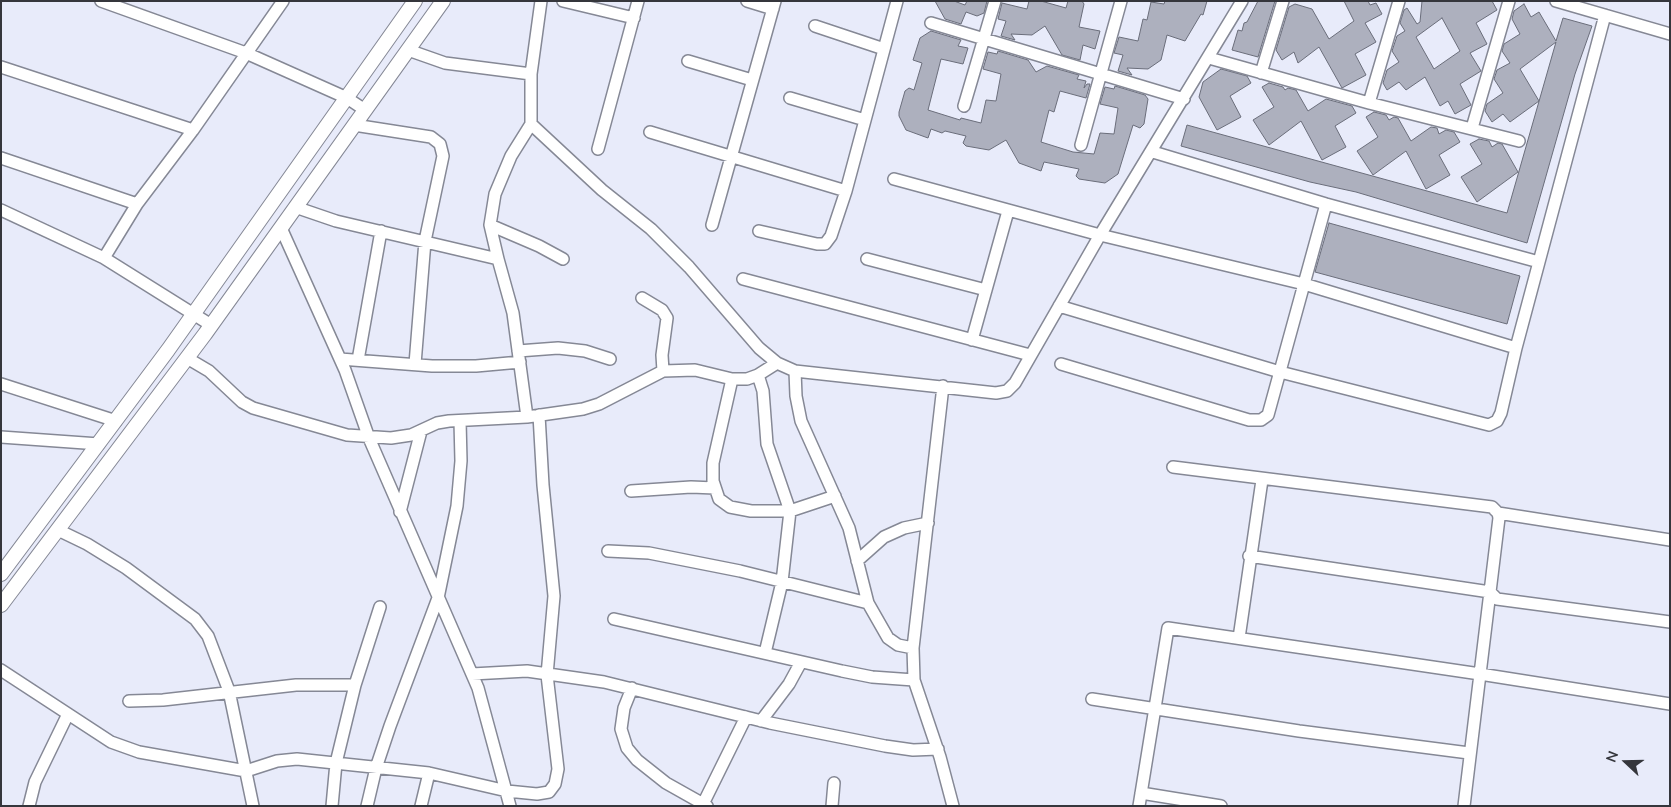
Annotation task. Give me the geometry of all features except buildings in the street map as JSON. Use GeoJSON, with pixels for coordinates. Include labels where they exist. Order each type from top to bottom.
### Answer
{"type":"FeatureCollection","features":[{"type":"Feature","properties":{"kind":"street"},"geometry":{"type":"LineString","coordinates":[[101,1],[246,53],[347,98],[365,110]]}},
{"type":"Feature","properties":{"kind":"street"},"geometry":{"type":"LineString","coordinates":[[104,258],[137,204],[193,130],[283,1]]}},
{"type":"Feature","properties":{"kind":"street"},"geometry":{"type":"LineString","coordinates":[[1,574],[195,313],[415,1]]}},
{"type":"Feature","properties":{"kind":"street"},"geometry":{"type":"LineString","coordinates":[[1,605],[187,358],[442,1]]}},
{"type":"Feature","properties":{"kind":"street"},"geometry":{"type":"LineString","coordinates":[[1,670],[111,742],[124,748],[188,762],[246,770],[278,761],[297,759],[429,773],[507,790],[537,794],[549,792],[555,784],[558,769],[547,675],[554,596],[533,416],[519,357],[513,313],[494,247],[490,225],[495,194],[511,156],[531,124],[531,74],[541,1]]}},
{"type":"Feature","properties":{"kind":"street"},"geometry":{"type":"LineString","coordinates":[[563,1],[634,18]]}},
{"type":"Feature","properties":{"kind":"street"},"geometry":{"type":"LineString","coordinates":[[598,148],[638,1]]}},
{"type":"Feature","properties":{"kind":"street"},"geometry":{"type":"LineString","coordinates":[[712,225],[774,5],[747,1]]}},
{"type":"Feature","properties":{"kind":"street"},"geometry":{"type":"LineString","coordinates":[[759,231],[817,244],[825,244],[830,236],[846,191],[898,1]]}},
{"type":"Feature","properties":{"kind":"street"},"geometry":{"type":"LineString","coordinates":[[964,106],[995,1]]}},
{"type":"Feature","properties":{"kind":"street"},"geometry":{"type":"LineString","coordinates":[[1081,145],[1121,1]]}},
{"type":"Feature","properties":{"kind":"street"},"geometry":{"type":"LineString","coordinates":[[531,124],[602,190],[651,229],[688,267],[759,348],[777,362],[795,371],[996,393],[1007,391],[1016,383],[1030,355],[1100,235],[1153,152],[1242,1]]}},
{"type":"Feature","properties":{"kind":"street"},"geometry":{"type":"LineString","coordinates":[[1262,73],[1283,1]]}},
{"type":"Feature","properties":{"kind":"street"},"geometry":{"type":"LineString","coordinates":[[1369,103],[1399,1]]}},
{"type":"Feature","properties":{"kind":"street"},"geometry":{"type":"LineString","coordinates":[[1472,128],[1509,1]]}},
{"type":"Feature","properties":{"kind":"street"},"geometry":{"type":"LineString","coordinates":[[1556,1],[1670,34]]}},
{"type":"Feature","properties":{"kind":"street"},"geometry":{"type":"LineString","coordinates":[[1059,306],[1280,372],[1489,426],[1498,421],[1501,413],[1516,348],[1605,15]]}},
{"type":"Feature","properties":{"kind":"street"},"geometry":{"type":"LineString","coordinates":[[931,23],[1184,99]]}},
{"type":"Feature","properties":{"kind":"street"},"geometry":{"type":"LineString","coordinates":[[814,26],[884,49]]}},
{"type":"Feature","properties":{"kind":"street"},"geometry":{"type":"LineString","coordinates":[[408,50],[445,63],[531,74]]}},
{"type":"Feature","properties":{"kind":"street"},"geometry":{"type":"LineString","coordinates":[[1209,58],[1369,103],[1519,141]]}},
{"type":"Feature","properties":{"kind":"street"},"geometry":{"type":"LineString","coordinates":[[688,61],[752,80]]}},
{"type":"Feature","properties":{"kind":"street"},"geometry":{"type":"LineString","coordinates":[[1,67],[193,130]]}},
{"type":"Feature","properties":{"kind":"street"},"geometry":{"type":"LineString","coordinates":[[790,98],[865,120]]}},
{"type":"Feature","properties":{"kind":"street"},"geometry":{"type":"LineString","coordinates":[[354,125],[431,137],[440,144],[443,156],[425,241],[415,364]]}},
{"type":"Feature","properties":{"kind":"street"},"geometry":{"type":"LineString","coordinates":[[650,132],[846,191]]}},
{"type":"Feature","properties":{"kind":"street"},"geometry":{"type":"LineString","coordinates":[[1153,152],[1326,204],[1539,262]]}},
{"type":"Feature","properties":{"kind":"street"},"geometry":{"type":"LineString","coordinates":[[1,158],[137,204]]}},
{"type":"Feature","properties":{"kind":"street"},"geometry":{"type":"LineString","coordinates":[[894,179],[1100,235],[1304,284],[1516,348]]}},
{"type":"Feature","properties":{"kind":"street"},"geometry":{"type":"LineString","coordinates":[[1061,364],[1249,420],[1261,420],[1268,415],[1326,204]]}},
{"type":"Feature","properties":{"kind":"street"},"geometry":{"type":"LineString","coordinates":[[295,208],[336,221],[498,259]]}},
{"type":"Feature","properties":{"kind":"street"},"geometry":{"type":"LineString","coordinates":[[1,210],[104,258],[195,313],[211,325]]}},
{"type":"Feature","properties":{"kind":"street"},"geometry":{"type":"LineString","coordinates":[[972,340],[1008,211]]}},
{"type":"Feature","properties":{"kind":"street"},"geometry":{"type":"LineString","coordinates":[[490,225],[563,259]]}},
{"type":"Feature","properties":{"kind":"street"},"geometry":{"type":"LineString","coordinates":[[281,228],[340,359],[369,438],[400,512],[478,688],[510,806]]}},
{"type":"Feature","properties":{"kind":"street"},"geometry":{"type":"LineString","coordinates":[[358,360],[381,231]]}},
{"type":"Feature","properties":{"kind":"street"},"geometry":{"type":"LineString","coordinates":[[486,256],[492,252],[494,247]]}},
{"type":"Feature","properties":{"kind":"street"},"geometry":{"type":"LineString","coordinates":[[867,259],[986,290]]}},
{"type":"Feature","properties":{"kind":"street"},"geometry":{"type":"LineString","coordinates":[[742,279],[1030,355]]}},
{"type":"Feature","properties":{"kind":"street"},"geometry":{"type":"LineString","coordinates":[[642,298],[662,310],[667,318],[662,355],[663,371]]}},
{"type":"Feature","properties":{"kind":"street"},"geometry":{"type":"LineString","coordinates":[[340,359],[476,366],[558,348],[585,352],[610,359]]}},
{"type":"Feature","properties":{"kind":"street"},"geometry":{"type":"LineString","coordinates":[[187,358],[209,371],[242,402],[253,408],[347,435],[369,438],[391,438],[421,431],[437,423],[533,416],[583,409],[599,404],[663,371],[695,370],[732,379],[758,375],[777,362]]}},
{"type":"Feature","properties":{"kind":"street"},"geometry":{"type":"LineString","coordinates":[[795,371],[796,396],[802,421],[849,528],[868,603],[888,638],[898,645],[913,648]]}},
{"type":"Feature","properties":{"kind":"street"},"geometry":{"type":"LineString","coordinates":[[758,375],[763,391],[767,444],[790,511],[782,582],[765,653]]}},
{"type":"Feature","properties":{"kind":"street"},"geometry":{"type":"LineString","coordinates":[[732,379],[713,463],[713,481],[718,499],[730,507],[751,510],[790,511],[835,496]]}},
{"type":"Feature","properties":{"kind":"street"},"geometry":{"type":"LineString","coordinates":[[1,384],[116,421]]}},
{"type":"Feature","properties":{"kind":"street"},"geometry":{"type":"LineString","coordinates":[[943,386],[913,648],[914,680],[938,749],[953,806]]}},
{"type":"Feature","properties":{"kind":"street"},"geometry":{"type":"LineString","coordinates":[[367,806],[376,768],[438,598],[457,506],[461,461],[460,421]]}},
{"type":"Feature","properties":{"kind":"street"},"geometry":{"type":"LineString","coordinates":[[400,512],[421,431]]}},
{"type":"Feature","properties":{"kind":"street"},"geometry":{"type":"LineString","coordinates":[[1,437],[99,444]]}},
{"type":"Feature","properties":{"kind":"street"},"geometry":{"type":"LineString","coordinates":[[1172,468],[1492,507],[1498,513],[1670,540]]}},
{"type":"Feature","properties":{"kind":"street"},"geometry":{"type":"LineString","coordinates":[[1238,638],[1262,480]]}},
{"type":"Feature","properties":{"kind":"street"},"geometry":{"type":"LineString","coordinates":[[631,491],[691,487],[715,488]]}},
{"type":"Feature","properties":{"kind":"street"},"geometry":{"type":"LineString","coordinates":[[1464,806],[1498,513]]}},
{"type":"Feature","properties":{"kind":"street"},"geometry":{"type":"LineString","coordinates":[[857,561],[884,537],[904,528],[928,523]]}},
{"type":"Feature","properties":{"kind":"street"},"geometry":{"type":"LineString","coordinates":[[58,530],[112,558],[195,619],[208,636],[229,691],[253,806]]}},
{"type":"Feature","properties":{"kind":"street"},"geometry":{"type":"LineString","coordinates":[[608,551],[650,553],[868,603]]}},
{"type":"Feature","properties":{"kind":"street"},"geometry":{"type":"LineString","coordinates":[[1249,556],[1490,592],[1497,599],[1670,622]]}},
{"type":"Feature","properties":{"kind":"street"},"geometry":{"type":"LineString","coordinates":[[332,806],[336,763],[356,685],[380,607]]}},
{"type":"Feature","properties":{"kind":"street"},"geometry":{"type":"LineString","coordinates":[[614,619],[872,677],[914,680]]}},
{"type":"Feature","properties":{"kind":"street"},"geometry":{"type":"LineString","coordinates":[[1140,806],[1153,708],[1168,628],[1670,704]]}},
{"type":"Feature","properties":{"kind":"street"},"geometry":{"type":"LineString","coordinates":[[761,721],[789,684],[801,662]]}},
{"type":"Feature","properties":{"kind":"street"},"geometry":{"type":"LineString","coordinates":[[472,674],[527,671],[604,682],[761,721],[885,746],[913,750],[938,749]]}},
{"type":"Feature","properties":{"kind":"street"},"geometry":{"type":"LineString","coordinates":[[129,701],[163,700],[229,691],[296,685],[356,685]]}},
{"type":"Feature","properties":{"kind":"street"},"geometry":{"type":"LineString","coordinates":[[632,688],[624,708],[621,729],[627,748],[637,760],[666,782],[705,805],[746,717]]}},
{"type":"Feature","properties":{"kind":"street"},"geometry":{"type":"LineString","coordinates":[[1092,699],[1299,731],[1469,752]]}},
{"type":"Feature","properties":{"kind":"street"},"geometry":{"type":"LineString","coordinates":[[29,806],[36,782],[68,714]]}},
{"type":"Feature","properties":{"kind":"street"},"geometry":{"type":"LineString","coordinates":[[421,806],[429,773]]}},
{"type":"Feature","properties":{"kind":"street"},"geometry":{"type":"LineString","coordinates":[[832,806],[834,783]]}},
{"type":"Feature","properties":{"kind":"street"},"geometry":{"type":"LineString","coordinates":[[1141,793],[1221,806]]}}]}
